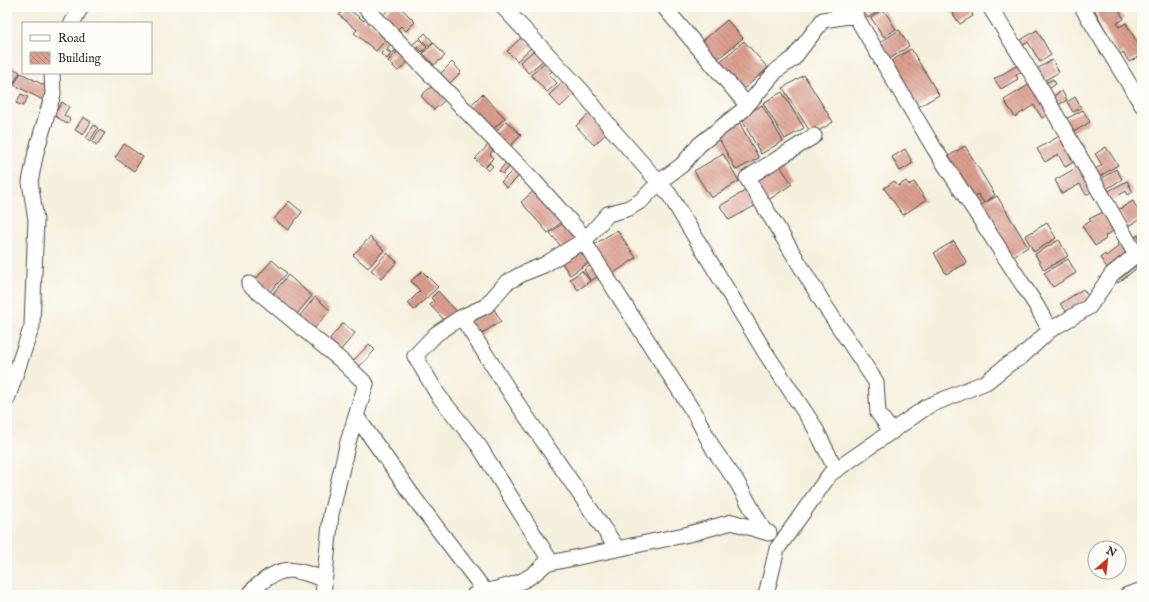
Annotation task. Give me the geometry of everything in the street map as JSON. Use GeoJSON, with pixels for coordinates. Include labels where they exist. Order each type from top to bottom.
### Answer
{"type":"FeatureCollection","features":[{"type":"Feature","properties":{"kind":"street"},"geometry":{"type":"LineString","coordinates":[[73,22],[81,7]]}},
{"type":"Feature","properties":{"kind":"street"},"geometry":{"type":"LineString","coordinates":[[365,7],[534,181],[586,239],[586,245],[692,409],[714,450],[737,482],[764,531]]}},
{"type":"Feature","properties":{"kind":"street"},"geometry":{"type":"LineString","coordinates":[[503,7],[582,91],[611,128],[659,182],[731,295],[765,352],[814,426],[836,470]]}},
{"type":"Feature","properties":{"kind":"street"},"geometry":{"type":"LineString","coordinates":[[664,7],[747,105]]}},
{"type":"Feature","properties":{"kind":"street"},"geometry":{"type":"LineString","coordinates":[[766,595],[777,549],[830,474],[928,406],[986,382],[1010,363],[1020,358],[1050,330],[1089,307],[1112,274],[1139,252],[1073,147],[1041,89],[990,7]]}},
{"type":"Feature","properties":{"kind":"street"},"geometry":{"type":"LineString","coordinates":[[1082,7],[1142,105]]}},
{"type":"Feature","properties":{"kind":"street"},"geometry":{"type":"LineString","coordinates":[[551,562],[478,446],[438,394],[415,356],[436,334],[460,318],[486,306],[506,284],[524,273],[544,265],[586,239],[608,214],[629,208],[642,200],[659,182],[682,165],[699,145],[747,105],[778,70],[793,59],[823,20],[852,11],[934,148],[1036,305],[1050,330]]}},
{"type":"Feature","properties":{"kind":"street"},"geometry":{"type":"LineString","coordinates":[[7,399],[32,326],[36,220],[30,182],[36,152],[53,94],[52,74]]}},
{"type":"Feature","properties":{"kind":"street"},"geometry":{"type":"LineString","coordinates":[[814,136],[747,178],[824,306],[876,382],[878,413],[892,432]]}},
{"type":"Feature","properties":{"kind":"street"},"geometry":{"type":"LineString","coordinates":[[249,284],[343,362],[366,384],[356,416],[331,514],[323,595]]}},
{"type":"Feature","properties":{"kind":"street"},"geometry":{"type":"LineString","coordinates":[[460,318],[466,324],[517,403],[617,548]]}},
{"type":"Feature","properties":{"kind":"street"},"geometry":{"type":"LineString","coordinates":[[356,416],[420,505],[480,593],[509,587],[534,576],[545,564],[551,562],[597,554],[617,548],[689,534],[732,522],[764,531],[785,539]]}},
{"type":"Feature","properties":{"kind":"street"},"geometry":{"type":"LineString","coordinates":[[250,595],[251,590],[274,573],[294,569],[324,579]]}},
{"type":"Feature","properties":{"kind":"street"},"geometry":{"type":"LineString","coordinates":[[1127,595],[1142,590]]}},
{"type":"Feature","properties":{"kind":"building"},"geometry":{"type":"Polygon","coordinates":[[[346,7],[364,21],[366,19],[377,29],[390,35],[376,51],[354,33],[357,30],[339,15],[346,7]]]}},
{"type":"Feature","properties":{"kind":"building"},"geometry":{"type":"Polygon","coordinates":[[[392,7],[400,7],[415,22],[406,31],[401,26],[395,32],[381,17],[392,7]]]}},
{"type":"Feature","properties":{"kind":"building"},"geometry":{"type":"Polygon","coordinates":[[[860,7],[880,7],[882,9],[868,18],[860,7]]]}},
{"type":"Feature","properties":{"kind":"building"},"geometry":{"type":"Polygon","coordinates":[[[948,7],[970,7],[973,16],[960,24],[948,7]]]}},
{"type":"Feature","properties":{"kind":"building"},"geometry":{"type":"Polygon","coordinates":[[[1093,7],[1117,7],[1124,19],[1117,23],[1119,27],[1126,23],[1142,51],[1142,63],[1138,57],[1129,62],[1123,52],[1119,55],[1093,7]]]}},
{"type":"Feature","properties":{"kind":"building"},"geometry":{"type":"Polygon","coordinates":[[[883,9],[896,29],[884,37],[871,18],[883,9]]]}},
{"type":"Feature","properties":{"kind":"building"},"geometry":{"type":"Polygon","coordinates":[[[727,20],[743,38],[714,62],[699,44],[727,20]]]}},
{"type":"Feature","properties":{"kind":"building"},"geometry":{"type":"Polygon","coordinates":[[[899,30],[909,46],[885,62],[875,46],[899,30]]]}},
{"type":"Feature","properties":{"kind":"building"},"geometry":{"type":"Polygon","coordinates":[[[1037,30],[1051,55],[1040,62],[1028,42],[1019,48],[1016,43],[1037,30]]]}},
{"type":"Feature","properties":{"kind":"building"},"geometry":{"type":"Polygon","coordinates":[[[425,33],[433,42],[428,46],[420,38],[425,33]]]}},
{"type":"Feature","properties":{"kind":"building"},"geometry":{"type":"Polygon","coordinates":[[[523,36],[533,46],[517,61],[507,51],[523,36]]]}},
{"type":"Feature","properties":{"kind":"building"},"geometry":{"type":"Polygon","coordinates":[[[419,39],[427,47],[422,52],[418,47],[414,51],[410,47],[419,39]]]}},
{"type":"Feature","properties":{"kind":"building"},"geometry":{"type":"Polygon","coordinates":[[[395,41],[400,46],[392,54],[387,48],[395,41]]]}},
{"type":"Feature","properties":{"kind":"building"},"geometry":{"type":"Polygon","coordinates":[[[744,41],[768,68],[740,92],[716,65],[744,41]]]}},
{"type":"Feature","properties":{"kind":"building"},"geometry":{"type":"Polygon","coordinates":[[[434,43],[445,56],[434,65],[423,53],[434,43]]]}},
{"type":"Feature","properties":{"kind":"building"},"geometry":{"type":"Polygon","coordinates":[[[401,48],[411,59],[398,71],[388,61],[401,48]]]}},
{"type":"Feature","properties":{"kind":"building"},"geometry":{"type":"Polygon","coordinates":[[[385,49],[391,54],[387,59],[381,54],[385,49]]]}},
{"type":"Feature","properties":{"kind":"building"},"geometry":{"type":"Polygon","coordinates":[[[536,49],[545,59],[528,73],[520,62],[536,49]]]}},
{"type":"Feature","properties":{"kind":"building"},"geometry":{"type":"Polygon","coordinates":[[[911,49],[939,95],[913,110],[886,64],[911,49]]]}},
{"type":"Feature","properties":{"kind":"building"},"geometry":{"type":"Polygon","coordinates":[[[1052,60],[1059,72],[1042,82],[1033,71],[1052,60]]]}},
{"type":"Feature","properties":{"kind":"building"},"geometry":{"type":"Polygon","coordinates":[[[546,61],[554,69],[549,74],[557,83],[547,92],[531,75],[546,61]]]}},
{"type":"Feature","properties":{"kind":"building"},"geometry":{"type":"Polygon","coordinates":[[[452,62],[461,72],[446,87],[437,77],[452,62]]]}},
{"type":"Feature","properties":{"kind":"building"},"geometry":{"type":"Polygon","coordinates":[[[1023,62],[1027,69],[1016,75],[1018,79],[1001,89],[994,79],[1023,62]]]}},
{"type":"Feature","properties":{"kind":"building"},"geometry":{"type":"Polygon","coordinates":[[[7,65],[20,72],[13,84],[7,81],[7,65]]]}},
{"type":"Feature","properties":{"kind":"building"},"geometry":{"type":"Polygon","coordinates":[[[21,73],[51,89],[45,101],[14,85],[21,73]]]}},
{"type":"Feature","properties":{"kind":"building"},"geometry":{"type":"Polygon","coordinates":[[[804,75],[833,122],[812,135],[783,88],[804,75]]]}},
{"type":"Feature","properties":{"kind":"building"},"geometry":{"type":"Polygon","coordinates":[[[1053,79],[1056,84],[1047,90],[1043,84],[1053,79]]]}},
{"type":"Feature","properties":{"kind":"building"},"geometry":{"type":"Polygon","coordinates":[[[563,82],[574,94],[560,107],[549,95],[563,82]]]}},
{"type":"Feature","properties":{"kind":"building"},"geometry":{"type":"Polygon","coordinates":[[[435,83],[448,97],[434,110],[421,96],[435,83]]]}},
{"type":"Feature","properties":{"kind":"building"},"geometry":{"type":"Polygon","coordinates":[[[1032,83],[1050,113],[1042,118],[1034,105],[1015,117],[1004,100],[1032,83]]]}},
{"type":"Feature","properties":{"kind":"building"},"geometry":{"type":"Polygon","coordinates":[[[1062,91],[1067,100],[1053,108],[1048,99],[1062,91]]]}},
{"type":"Feature","properties":{"kind":"building"},"geometry":{"type":"Polygon","coordinates":[[[782,92],[804,128],[785,139],[763,103],[782,92]]]}},
{"type":"Feature","properties":{"kind":"building"},"geometry":{"type":"Polygon","coordinates":[[[21,94],[28,97],[23,106],[16,103],[21,94]]]}},
{"type":"Feature","properties":{"kind":"building"},"geometry":{"type":"Polygon","coordinates":[[[482,94],[505,118],[490,132],[468,108],[482,94]]]}},
{"type":"Feature","properties":{"kind":"building"},"geometry":{"type":"Polygon","coordinates":[[[1075,97],[1081,108],[1073,112],[1067,102],[1075,97]]]}},
{"type":"Feature","properties":{"kind":"building"},"geometry":{"type":"Polygon","coordinates":[[[62,102],[69,107],[64,115],[70,119],[67,124],[54,115],[62,102]]]}},
{"type":"Feature","properties":{"kind":"building"},"geometry":{"type":"Polygon","coordinates":[[[762,105],[783,141],[761,154],[741,118],[762,105]]]}},
{"type":"Feature","properties":{"kind":"building"},"geometry":{"type":"Polygon","coordinates":[[[1083,110],[1090,122],[1072,133],[1064,120],[1083,110]]]}},
{"type":"Feature","properties":{"kind":"building"},"geometry":{"type":"Polygon","coordinates":[[[592,111],[610,130],[594,145],[576,126],[592,111]]]}},
{"type":"Feature","properties":{"kind":"building"},"geometry":{"type":"Polygon","coordinates":[[[83,117],[91,122],[83,135],[75,130],[83,117]]]}},
{"type":"Feature","properties":{"kind":"building"},"geometry":{"type":"Polygon","coordinates":[[[738,120],[759,158],[736,170],[716,133],[738,120]]]}},
{"type":"Feature","properties":{"kind":"building"},"geometry":{"type":"Polygon","coordinates":[[[506,121],[521,135],[507,150],[492,135],[506,121]]]}},
{"type":"Feature","properties":{"kind":"building"},"geometry":{"type":"Polygon","coordinates":[[[94,125],[98,128],[90,141],[86,138],[94,125]]]}},
{"type":"Feature","properties":{"kind":"building"},"geometry":{"type":"Polygon","coordinates":[[[99,130],[105,133],[97,145],[92,142],[99,130]]]}},
{"type":"Feature","properties":{"kind":"building"},"geometry":{"type":"Polygon","coordinates":[[[1063,134],[1077,160],[1065,167],[1058,154],[1045,162],[1037,149],[1063,134]]]}},
{"type":"Feature","properties":{"kind":"building"},"geometry":{"type":"Polygon","coordinates":[[[490,143],[495,148],[490,154],[493,158],[485,168],[475,159],[490,143]]]}},
{"type":"Feature","properties":{"kind":"building"},"geometry":{"type":"Polygon","coordinates":[[[124,144],[143,157],[134,171],[115,158],[124,144]]]}},
{"type":"Feature","properties":{"kind":"building"},"geometry":{"type":"Polygon","coordinates":[[[965,146],[995,195],[984,203],[978,194],[969,199],[944,159],[965,146]]]}},
{"type":"Feature","properties":{"kind":"building"},"geometry":{"type":"Polygon","coordinates":[[[1106,147],[1118,165],[1094,180],[1089,173],[1102,165],[1095,154],[1106,147]]]}},
{"type":"Feature","properties":{"kind":"building"},"geometry":{"type":"Polygon","coordinates":[[[905,149],[913,163],[900,171],[892,157],[905,149]]]}},
{"type":"Feature","properties":{"kind":"building"},"geometry":{"type":"Polygon","coordinates":[[[723,154],[739,181],[711,198],[694,171],[723,154]]]}},
{"type":"Feature","properties":{"kind":"building"},"geometry":{"type":"Polygon","coordinates":[[[508,160],[512,164],[503,174],[499,171],[508,160]]]}},
{"type":"Feature","properties":{"kind":"building"},"geometry":{"type":"Polygon","coordinates":[[[777,161],[792,184],[767,201],[752,178],[777,161]]]}},
{"type":"Feature","properties":{"kind":"building"},"geometry":{"type":"Polygon","coordinates":[[[489,163],[493,166],[488,171],[485,168],[489,163]]]}},
{"type":"Feature","properties":{"kind":"building"},"geometry":{"type":"Polygon","coordinates":[[[1081,165],[1094,190],[1086,195],[1080,184],[1062,194],[1055,180],[1081,165]]]}},
{"type":"Feature","properties":{"kind":"building"},"geometry":{"type":"Polygon","coordinates":[[[516,167],[522,173],[507,188],[501,182],[516,167]]]}},
{"type":"Feature","properties":{"kind":"building"},"geometry":{"type":"Polygon","coordinates":[[[1116,169],[1122,179],[1102,192],[1096,182],[1116,169]]]}},
{"type":"Feature","properties":{"kind":"building"},"geometry":{"type":"Polygon","coordinates":[[[894,181],[898,186],[906,181],[909,185],[914,182],[926,200],[903,215],[884,188],[894,181]]]}},
{"type":"Feature","properties":{"kind":"building"},"geometry":{"type":"Polygon","coordinates":[[[1127,181],[1133,192],[1128,195],[1126,191],[1111,200],[1103,194],[1127,181]]]}},
{"type":"Feature","properties":{"kind":"building"},"geometry":{"type":"Polygon","coordinates":[[[538,187],[565,219],[548,233],[521,202],[538,187]]]}},
{"type":"Feature","properties":{"kind":"building"},"geometry":{"type":"Polygon","coordinates":[[[748,189],[758,204],[729,220],[720,206],[748,189]]]}},
{"type":"Feature","properties":{"kind":"building"},"geometry":{"type":"Polygon","coordinates":[[[997,196],[1028,247],[1007,260],[975,208],[997,196]]]}},
{"type":"Feature","properties":{"kind":"building"},"geometry":{"type":"Polygon","coordinates":[[[289,201],[302,212],[288,230],[274,219],[289,201]]]}},
{"type":"Feature","properties":{"kind":"building"},"geometry":{"type":"Polygon","coordinates":[[[1133,201],[1142,218],[1128,226],[1118,210],[1133,201]]]}},
{"type":"Feature","properties":{"kind":"building"},"geometry":{"type":"Polygon","coordinates":[[[1103,212],[1117,229],[1105,236],[1106,239],[1095,246],[1082,226],[1091,221],[1089,219],[1103,212]]]}},
{"type":"Feature","properties":{"kind":"building"},"geometry":{"type":"Polygon","coordinates":[[[567,220],[582,238],[564,250],[550,233],[567,220]]]}},
{"type":"Feature","properties":{"kind":"building"},"geometry":{"type":"Polygon","coordinates":[[[1047,223],[1056,238],[1034,252],[1025,236],[1047,223]]]}},
{"type":"Feature","properties":{"kind":"building"},"geometry":{"type":"Polygon","coordinates":[[[617,230],[636,258],[611,275],[592,246],[617,230]]]}},
{"type":"Feature","properties":{"kind":"building"},"geometry":{"type":"Polygon","coordinates":[[[1138,235],[1141,241],[1134,246],[1130,240],[1138,235]]]}},
{"type":"Feature","properties":{"kind":"building"},"geometry":{"type":"Polygon","coordinates":[[[370,237],[384,250],[368,268],[353,255],[370,237]]]}},
{"type":"Feature","properties":{"kind":"building"},"geometry":{"type":"Polygon","coordinates":[[[1059,240],[1068,256],[1044,270],[1035,254],[1059,240]]]}},
{"type":"Feature","properties":{"kind":"building"},"geometry":{"type":"Polygon","coordinates":[[[1123,240],[1131,250],[1108,269],[1100,258],[1105,254],[1106,256],[1119,246],[1118,244],[1123,240]]]}},
{"type":"Feature","properties":{"kind":"building"},"geometry":{"type":"Polygon","coordinates":[[[954,241],[967,263],[946,274],[934,253],[954,241]]]}},
{"type":"Feature","properties":{"kind":"building"},"geometry":{"type":"Polygon","coordinates":[[[582,247],[591,261],[570,275],[560,260],[582,247]]]}},
{"type":"Feature","properties":{"kind":"building"},"geometry":{"type":"Polygon","coordinates":[[[387,253],[397,262],[381,279],[371,270],[387,253]]]}},
{"type":"Feature","properties":{"kind":"building"},"geometry":{"type":"Polygon","coordinates":[[[1068,259],[1076,273],[1053,287],[1044,273],[1068,259]]]}},
{"type":"Feature","properties":{"kind":"building"},"geometry":{"type":"Polygon","coordinates":[[[272,260],[287,273],[270,292],[255,280],[272,260]]]}},
{"type":"Feature","properties":{"kind":"building"},"geometry":{"type":"Polygon","coordinates":[[[1132,261],[1137,268],[1118,283],[1113,276],[1132,261]]]}},
{"type":"Feature","properties":{"kind":"building"},"geometry":{"type":"Polygon","coordinates":[[[594,263],[601,274],[591,281],[584,270],[594,263]]]}},
{"type":"Feature","properties":{"kind":"building"},"geometry":{"type":"Polygon","coordinates":[[[422,271],[438,287],[414,310],[408,303],[420,291],[411,281],[422,271]]]}},
{"type":"Feature","properties":{"kind":"building"},"geometry":{"type":"Polygon","coordinates":[[[582,271],[590,281],[578,290],[570,279],[582,271]]]}},
{"type":"Feature","properties":{"kind":"building"},"geometry":{"type":"Polygon","coordinates":[[[288,275],[312,296],[296,315],[272,295],[288,275]]]}},
{"type":"Feature","properties":{"kind":"building"},"geometry":{"type":"Polygon","coordinates":[[[1083,289],[1090,299],[1069,314],[1060,304],[1083,289]]]}},
{"type":"Feature","properties":{"kind":"building"},"geometry":{"type":"Polygon","coordinates":[[[438,291],[457,312],[446,322],[430,305],[434,301],[431,298],[438,291]]]}},
{"type":"Feature","properties":{"kind":"building"},"geometry":{"type":"Polygon","coordinates":[[[315,297],[330,310],[313,330],[298,318],[315,297]]]}},
{"type":"Feature","properties":{"kind":"building"},"geometry":{"type":"Polygon","coordinates":[[[491,304],[501,321],[478,336],[468,319],[491,304]]]}},
{"type":"Feature","properties":{"kind":"building"},"geometry":{"type":"Polygon","coordinates":[[[343,323],[355,333],[339,352],[327,342],[343,323]]]}},
{"type":"Feature","properties":{"kind":"building"},"geometry":{"type":"Polygon","coordinates":[[[369,344],[375,350],[358,368],[352,362],[369,344]]]}}]}
